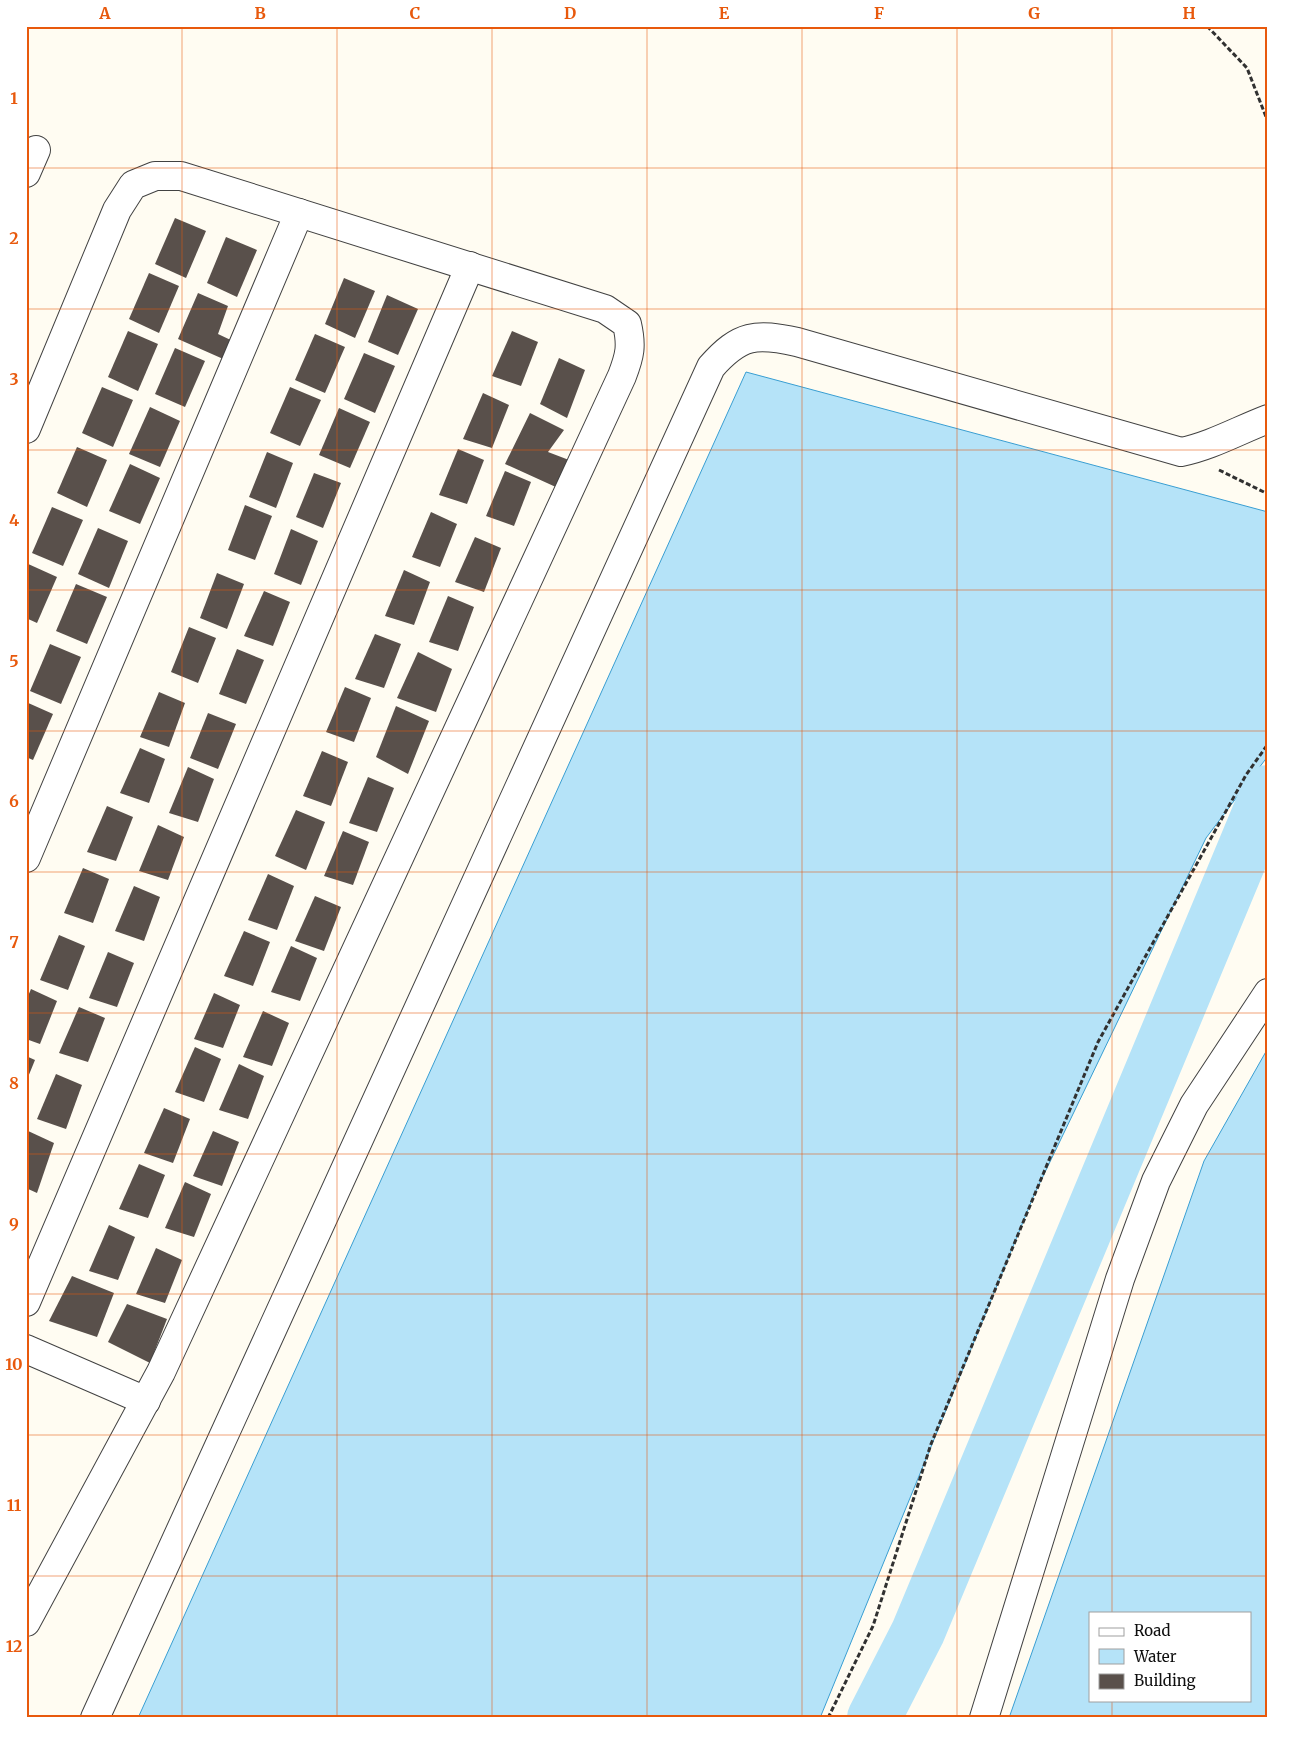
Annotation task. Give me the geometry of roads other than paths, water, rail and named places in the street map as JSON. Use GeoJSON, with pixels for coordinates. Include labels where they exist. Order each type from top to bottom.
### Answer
{"type":"FeatureCollection","features":[{"type":"Feature","properties":{"kind":"street"},"geometry":{"type":"LineString","coordinates":[[26,428],[117,210],[133,185],[155,176],[181,176],[605,310],[627,324],[631,342],[630,356],[601,421],[146,1401],[26,1622]]}},
{"type":"Feature","properties":{"kind":"street"},"geometry":{"type":"LineString","coordinates":[[26,858],[299,213]]}},
{"type":"Feature","properties":{"kind":"street"},"geometry":{"type":"LineString","coordinates":[[26,1302],[470,266]]}},
{"type":"Feature","properties":{"kind":"street"},"geometry":{"type":"LineString","coordinates":[[95,1718],[712,367],[725,351],[745,339],[770,336],[1181,452],[1202,448],[1268,419]]}},
{"type":"Feature","properties":{"kind":"street"},"geometry":{"type":"LineString","coordinates":[[984,1718],[1120,1279],[1156,1181],[1194,1105],[1268,993]]}},
{"type":"Feature","properties":{"kind":"street"},"geometry":{"type":"LineString","coordinates":[[26,1349],[146,1401]]}},
{"type":"Feature","properties":{"kind":"water"},"geometry":{"type":"Polygon","coordinates":[[[746,372],[1268,512],[1268,756],[1206,838],[1034,1195],[820,1718],[138,1718],[746,372]]]}},
{"type":"Feature","properties":{"kind":"water"},"geometry":{"type":"Polygon","coordinates":[[[1268,1048],[1268,1718],[1009,1718],[1204,1161],[1268,1048]]]}},
{"type":"Feature","properties":{"kind":"waterway"},"geometry":{"type":"LineString","coordinates":[[874,1718],[918,1632],[1268,792]]}}]}
